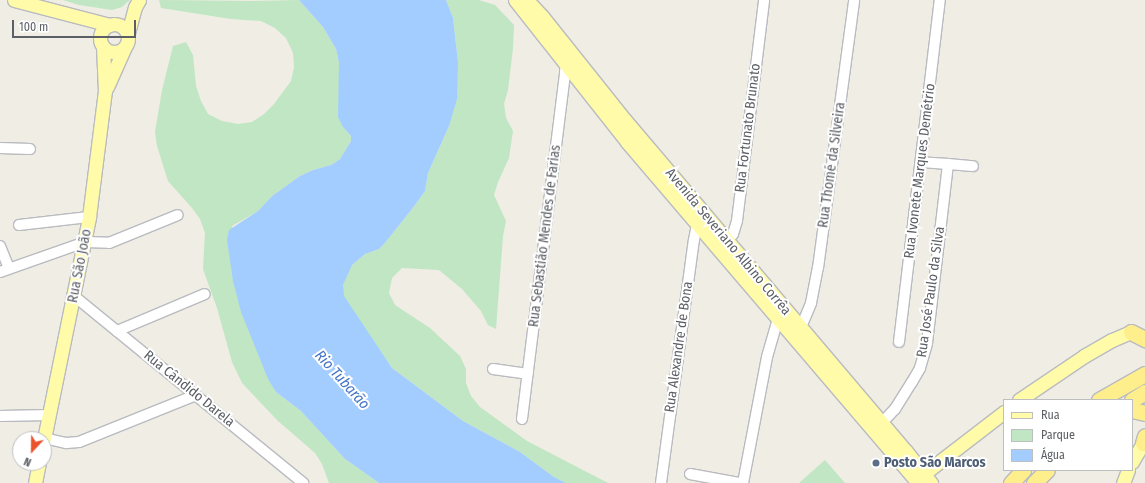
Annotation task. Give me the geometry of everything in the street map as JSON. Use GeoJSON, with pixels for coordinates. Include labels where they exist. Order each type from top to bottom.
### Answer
{"type":"FeatureCollection","features":[{"type":"Feature","properties":{"kind":"highway"},"geometry":{"type":"LineString","coordinates":[[1138,330],[1145,339]]}},
{"type":"Feature","properties":{"kind":"highway"},"geometry":{"type":"LineString","coordinates":[[1126,384],[1145,362]]}},
{"type":"Feature","properties":{"kind":"highway"},"geometry":{"type":"LineString","coordinates":[[1101,399],[1145,374]]}},
{"type":"Feature","properties":{"kind":"highway"},"geometry":{"type":"LineString","coordinates":[[1133,399],[1145,392]]}},
{"type":"Feature","properties":{"kind":"highway"},"geometry":{"type":"LineString","coordinates":[[1133,410],[1145,413]]}},
{"type":"Feature","properties":{"kind":"highway"},"geometry":{"type":"LineString","coordinates":[[1034,483],[1046,471]]}},
{"type":"Feature","properties":{"kind":"main road"},"geometry":{"type":"LineString","coordinates":[[14,0],[122,26],[128,33]]}},
{"type":"Feature","properties":{"kind":"main road","name":"Avenida Severiano Albino Corrêa"},"geometry":{"type":"LineString","coordinates":[[515,0],[570,61],[701,220],[801,327],[878,427],[912,459],[924,481]]}},
{"type":"Feature","properties":{"kind":"main road","name":"Avenida Severiano Albino Corrêa"},"geometry":{"type":"LineString","coordinates":[[527,0],[542,16],[570,61]]}},
{"type":"Feature","properties":{"kind":"main road"},"geometry":{"type":"LineString","coordinates":[[76,16],[111,52],[120,51],[124,49],[128,42],[128,33],[137,3]]}},
{"type":"Feature","properties":{"kind":"main road"},"geometry":{"type":"LineString","coordinates":[[102,44],[101,33],[137,3]]}},
{"type":"Feature","properties":{"kind":"main road","name":"Rua São João"},"geometry":{"type":"LineString","coordinates":[[46,431],[89,217],[105,91],[102,44]]}},
{"type":"Feature","properties":{"kind":"main road","name":"Rua São João"},"geometry":{"type":"LineString","coordinates":[[105,91],[124,49]]}},
{"type":"Feature","properties":{"kind":"main road","name":"Avenida Severiano Albino Corrêa"},"geometry":{"type":"LineString","coordinates":[[723,245],[778,319],[878,427],[924,481]]}},
{"type":"Feature","properties":{"kind":"main road"},"geometry":{"type":"LineString","coordinates":[[778,319],[801,327]]}},
{"type":"Feature","properties":{"kind":"main road"},"geometry":{"type":"LineString","coordinates":[[1020,399],[1084,356],[1112,340],[1138,330]]}},
{"type":"Feature","properties":{"kind":"main road"},"geometry":{"type":"LineString","coordinates":[[924,481],[944,459],[1003,413]]}},
{"type":"Feature","properties":{"kind":"main road"},"geometry":{"type":"LineString","coordinates":[[1133,460],[1144,440]]}},
{"type":"Feature","properties":{"kind":"main road"},"geometry":{"type":"LineString","coordinates":[[912,459],[929,461],[944,459]]}},
{"type":"Feature","properties":{"kind":"main road"},"geometry":{"type":"LineString","coordinates":[[35,483],[37,471]]}},
{"type":"Feature","properties":{"kind":"main road"},"geometry":{"type":"LineString","coordinates":[[1123,483],[1128,471]]}},
{"type":"Feature","properties":{"kind":"street","name":"Rua Fortunato Brunato"},"geometry":{"type":"LineString","coordinates":[[723,245],[733,234],[737,221],[764,0]]}},
{"type":"Feature","properties":{"kind":"street","name":"Rua Thomé da Silveira"},"geometry":{"type":"LineString","coordinates":[[801,327],[811,303],[818,268],[854,0]]}},
{"type":"Feature","properties":{"kind":"street","name":"Rua Ivonete Marques Demétrio"},"geometry":{"type":"LineString","coordinates":[[899,342],[940,0]]}},
{"type":"Feature","properties":{"kind":"street","name":"Rua Sebastião Mendes de Farias"},"geometry":{"type":"LineString","coordinates":[[522,419],[570,61]]}},
{"type":"Feature","properties":{"kind":"street"},"geometry":{"type":"LineString","coordinates":[[0,148],[30,149]]}},
{"type":"Feature","properties":{"kind":"street"},"geometry":{"type":"LineString","coordinates":[[921,162],[973,166]]}},
{"type":"Feature","properties":{"kind":"street","name":"Rua José Paulo da Silva"},"geometry":{"type":"LineString","coordinates":[[878,427],[904,397],[920,368],[924,356],[948,164]]}},
{"type":"Feature","properties":{"kind":"street"},"geometry":{"type":"LineString","coordinates":[[0,246],[5,270],[85,242],[108,243],[178,215]]}},
{"type":"Feature","properties":{"kind":"street"},"geometry":{"type":"LineString","coordinates":[[19,225],[89,217]]}},
{"type":"Feature","properties":{"kind":"street","name":"Rua Alexandre de Bona"},"geometry":{"type":"LineString","coordinates":[[661,483],[701,220]]}},
{"type":"Feature","properties":{"kind":"street"},"geometry":{"type":"LineString","coordinates":[[117,331],[204,294]]}},
{"type":"Feature","properties":{"kind":"street","name":"Rua Cândido Darela"},"geometry":{"type":"LineString","coordinates":[[74,296],[303,483]]}},
{"type":"Feature","properties":{"kind":"street"},"geometry":{"type":"LineString","coordinates":[[744,483],[766,357],[778,319]]}},
{"type":"Feature","properties":{"kind":"street"},"geometry":{"type":"LineString","coordinates":[[493,369],[528,374]]}},
{"type":"Feature","properties":{"kind":"street"},"geometry":{"type":"LineString","coordinates":[[52,440],[66,443],[80,442],[196,396]]}},
{"type":"Feature","properties":{"kind":"street"},"geometry":{"type":"LineString","coordinates":[[0,416],[49,415]]}},
{"type":"Feature","properties":{"kind":"street"},"geometry":{"type":"LineString","coordinates":[[690,474],[739,483]]}},
{"type":"Feature","properties":{"kind":"green space"},"geometry":{"type":"Polygon","coordinates":[[[63,0],[130,0],[122,7],[112,10],[79,5],[63,0]]]}},
{"type":"Feature","properties":{"kind":"green space"},"geometry":{"type":"Polygon","coordinates":[[[159,0],[299,0],[323,27],[336,49],[339,63],[343,127],[351,136],[351,141],[340,159],[331,165],[313,170],[300,176],[272,196],[258,211],[232,226],[276,392],[301,411],[345,459],[379,483],[329,483],[322,464],[315,453],[278,421],[242,383],[232,362],[217,308],[203,269],[205,233],[200,219],[168,181],[157,146],[155,132],[162,90],[173,46],[186,42],[193,55],[196,86],[201,101],[208,114],[222,121],[238,124],[252,122],[264,114],[274,104],[291,81],[294,67],[293,53],[286,38],[275,28],[261,21],[231,19],[161,8],[159,0]]]}},
{"type":"Feature","properties":{"kind":"green space"},"geometry":{"type":"Polygon","coordinates":[[[446,0],[479,0],[495,5],[514,25],[508,90],[504,104],[506,118],[513,131],[509,158],[494,195],[506,221],[503,236],[496,329],[488,325],[481,311],[462,289],[439,270],[402,268],[392,278],[389,293],[395,305],[430,328],[460,356],[466,369],[466,383],[471,396],[480,407],[527,441],[608,483],[566,483],[554,477],[520,452],[463,421],[392,368],[343,296],[343,285],[347,271],[365,254],[379,249],[384,244],[425,191],[428,173],[449,126],[458,62],[453,18],[446,0]]]}},
{"type":"Feature","properties":{"kind":"green space"},"geometry":{"type":"Polygon","coordinates":[[[825,460],[845,483],[799,483],[825,460]]]}},
{"type":"Feature","properties":{"kind":"water","name":"Rio Tubarão"},"geometry":{"type":"Polygon","coordinates":[[[299,0],[446,0],[453,18],[458,62],[457,99],[449,126],[428,173],[425,191],[384,244],[379,249],[365,254],[352,265],[343,285],[344,296],[392,368],[463,421],[520,452],[554,477],[566,483],[379,483],[345,459],[301,411],[276,392],[268,379],[241,312],[233,281],[227,240],[229,230],[258,211],[272,196],[300,176],[313,170],[331,165],[340,159],[351,141],[351,136],[343,127],[338,117],[339,63],[336,49],[323,27],[299,0]]]}},
{"type":"Feature","properties":{"kind":"place","name":"Posto São Marcos"},"geometry":{"type":"Point","coordinates":[876,463]}}]}
